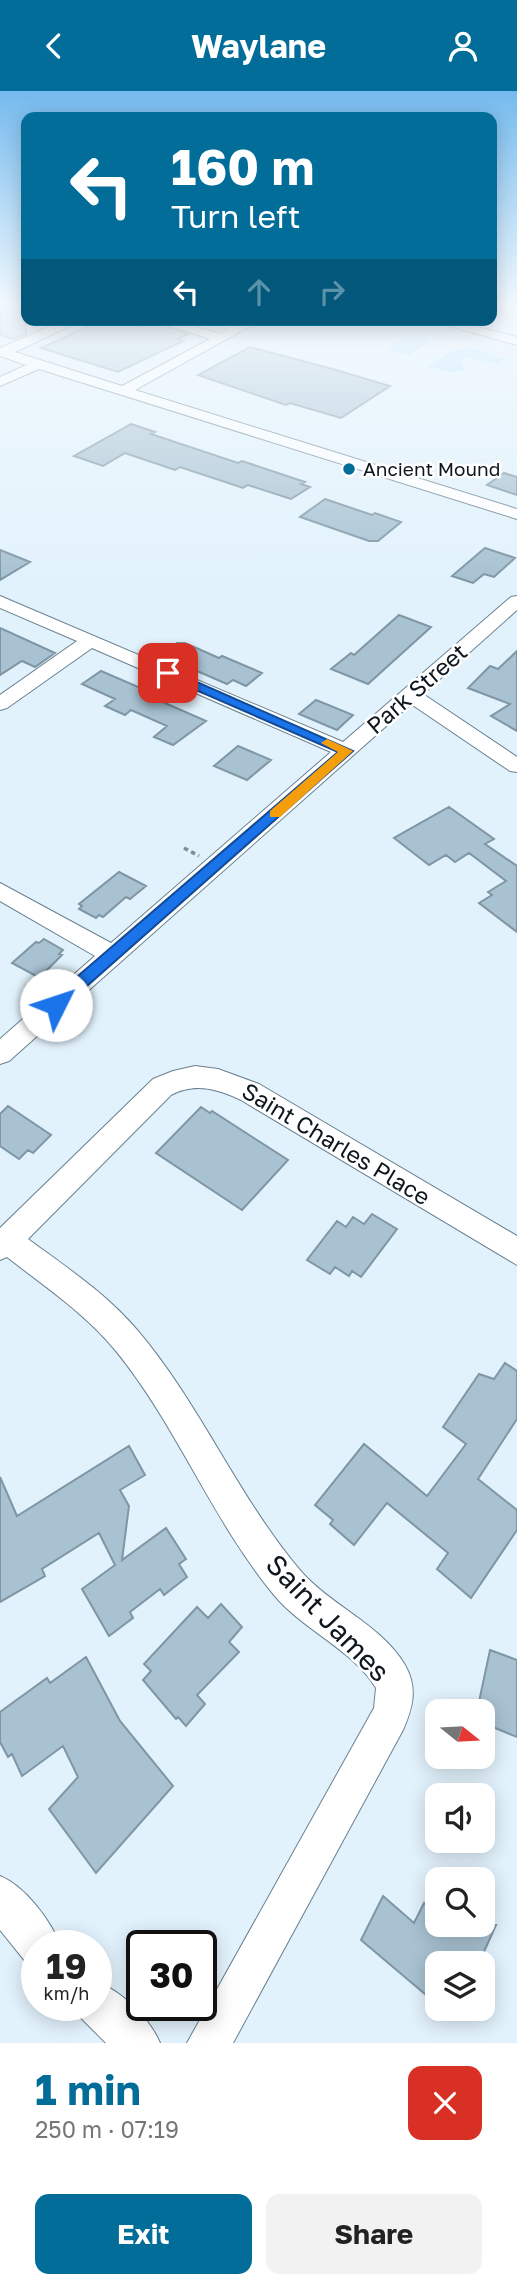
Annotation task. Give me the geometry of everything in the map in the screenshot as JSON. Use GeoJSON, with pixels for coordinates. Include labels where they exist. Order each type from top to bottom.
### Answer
{"type":"FeatureCollection","features":[{"type":"Feature","properties":{"kind":"street"},"geometry":{"type":"LineString","coordinates":[[146,397],[517,514]]}},
{"type":"Feature","properties":{"kind":"street"},"geometry":{"type":"LineString","coordinates":[[0,601],[346,751]]}},
{"type":"Feature","properties":{"kind":"street","name":"Park Street"},"geometry":{"type":"LineString","coordinates":[[0,1054],[517,601]]}},
{"type":"Feature","properties":{"kind":"street"},"geometry":{"type":"LineString","coordinates":[[0,703],[91,640]]}},
{"type":"Feature","properties":{"kind":"street"},"geometry":{"type":"LineString","coordinates":[[411,695],[517,766]]}},
{"type":"Feature","properties":{"kind":"street"},"geometry":{"type":"LineString","coordinates":[[0,891],[112,955]]}},
{"type":"Feature","properties":{"kind":"street","name":"Saint Charles Place"},"geometry":{"type":"LineString","coordinates":[[3,1243],[162,1087],[182,1079],[209,1077],[250,1092],[517,1252]]}},
{"type":"Feature","properties":{"kind":"street","name":"Saint James"},"geometry":{"type":"LineString","coordinates":[[3,1243],[91,1305],[127,1342],[263,1553],[290,1586],[370,1654],[393,1682],[396,1699],[390,1717],[209,2043]]}},
{"type":"Feature","properties":{"kind":"street"},"geometry":{"type":"LineString","coordinates":[[0,1897],[27,1930]]}},
{"type":"Feature","properties":{"kind":"street"},"geometry":{"type":"LineString","coordinates":[[112,2018],[138,2043]]}},
{"type":"Feature","properties":{"kind":"building"},"geometry":{"type":"Polygon","coordinates":[[[263,397],[373,397],[341,418],[290,403],[286,405],[263,397]]]}},
{"type":"Feature","properties":{"kind":"building"},"geometry":{"type":"Polygon","coordinates":[[[131,424],[155,432],[151,434],[238,463],[242,461],[305,482],[301,484],[310,487],[291,499],[248,485],[243,488],[180,467],[175,470],[125,453],[103,466],[74,456],[131,424]]]}},
{"type":"Feature","properties":{"kind":"building"},"geometry":{"type":"Polygon","coordinates":[[[504,473],[517,477],[517,495],[487,485],[504,473]]]}},
{"type":"Feature","properties":{"kind":"building"},"geometry":{"type":"Polygon","coordinates":[[[325,499],[401,522],[378,541],[369,541],[300,517],[325,499]]]}},
{"type":"Feature","properties":{"kind":"building"},"geometry":{"type":"Polygon","coordinates":[[[485,548],[515,558],[494,577],[484,574],[473,583],[452,576],[485,548]]]}},
{"type":"Feature","properties":{"kind":"building"},"geometry":{"type":"Polygon","coordinates":[[[0,550],[30,562],[0,580],[0,550]]]}},
{"type":"Feature","properties":{"kind":"building"},"geometry":{"type":"Polygon","coordinates":[[[399,615],[431,627],[368,684],[331,669],[351,653],[354,655],[399,615]]]}},
{"type":"Feature","properties":{"kind":"building"},"geometry":{"type":"Polygon","coordinates":[[[0,628],[55,653],[35,667],[22,661],[0,675],[0,628]]]}},
{"type":"Feature","properties":{"kind":"building"},"geometry":{"type":"Polygon","coordinates":[[[177,643],[185,643],[219,658],[222,656],[262,673],[246,686],[233,680],[227,684],[160,655],[177,643]]]}},
{"type":"Feature","properties":{"kind":"building"},"geometry":{"type":"Polygon","coordinates":[[[517,651],[517,731],[491,716],[510,704],[468,688],[490,666],[498,669],[517,651]]]}},
{"type":"Feature","properties":{"kind":"building"},"geometry":{"type":"Polygon","coordinates":[[[101,671],[150,692],[152,694],[149,696],[206,721],[173,745],[154,737],[167,726],[131,710],[125,715],[105,706],[115,699],[82,684],[101,671]]]}},
{"type":"Feature","properties":{"kind":"building"},"geometry":{"type":"Polygon","coordinates":[[[316,700],[353,715],[337,730],[299,714],[316,700]]]}},
{"type":"Feature","properties":{"kind":"building"},"geometry":{"type":"Polygon","coordinates":[[[238,746],[271,760],[247,780],[214,766],[238,746]]]}},
{"type":"Feature","properties":{"kind":"building"},"geometry":{"type":"Polygon","coordinates":[[[449,807],[494,839],[485,844],[517,866],[517,932],[479,903],[492,895],[488,892],[506,881],[469,853],[455,862],[446,855],[429,865],[394,838],[449,807]]]}},
{"type":"Feature","properties":{"kind":"building"},"geometry":{"type":"Polygon","coordinates":[[[119,872],[146,886],[130,899],[126,897],[103,917],[99,915],[96,918],[79,909],[82,906],[79,904],[119,872]]]}},
{"type":"Feature","properties":{"kind":"building"},"geometry":{"type":"Polygon","coordinates":[[[44,939],[63,950],[59,954],[62,955],[43,974],[36,976],[12,963],[36,942],[44,939]]]}},
{"type":"Feature","properties":{"kind":"building"},"geometry":{"type":"Polygon","coordinates":[[[8,1106],[51,1135],[33,1153],[28,1150],[19,1159],[0,1146],[0,1114],[8,1106]]]}},
{"type":"Feature","properties":{"kind":"building"},"geometry":{"type":"Polygon","coordinates":[[[201,1107],[210,1113],[212,1111],[288,1160],[242,1210],[156,1153],[201,1107]]]}},
{"type":"Feature","properties":{"kind":"building"},"geometry":{"type":"Polygon","coordinates":[[[372,1214],[397,1229],[361,1277],[352,1271],[349,1276],[335,1267],[330,1274],[307,1260],[337,1221],[346,1227],[353,1217],[364,1224],[372,1214]]]}},
{"type":"Feature","properties":{"kind":"building"},"geometry":{"type":"Polygon","coordinates":[[[505,1363],[517,1371],[517,1419],[478,1479],[517,1510],[517,1530],[471,1598],[437,1569],[448,1553],[387,1503],[354,1545],[330,1524],[333,1520],[315,1505],[364,1444],[427,1496],[466,1444],[443,1427],[479,1374],[494,1379],[505,1363]]]}},
{"type":"Feature","properties":{"kind":"building"},"geometry":{"type":"Polygon","coordinates":[[[129,1446],[145,1475],[120,1490],[129,1506],[122,1560],[166,1528],[186,1559],[179,1564],[187,1577],[164,1595],[160,1589],[130,1612],[133,1618],[109,1636],[82,1589],[115,1565],[99,1533],[42,1569],[45,1576],[0,1602],[0,1477],[17,1516],[129,1446]]]}},
{"type":"Feature","properties":{"kind":"building"},"geometry":{"type":"Polygon","coordinates":[[[221,1604],[242,1627],[229,1642],[239,1652],[197,1695],[205,1704],[186,1726],[178,1717],[176,1719],[143,1680],[151,1671],[144,1664],[197,1607],[208,1618],[221,1604]]]}},
{"type":"Feature","properties":{"kind":"building"},"geometry":{"type":"Polygon","coordinates":[[[490,1650],[517,1660],[517,1737],[495,1728],[495,1699],[480,1699],[490,1650]]]}},
{"type":"Feature","properties":{"kind":"building"},"geometry":{"type":"Polygon","coordinates":[[[86,1657],[120,1721],[173,1786],[96,1873],[49,1809],[78,1777],[63,1746],[22,1776],[12,1754],[8,1757],[0,1742],[0,1712],[47,1678],[50,1683],[86,1657]]]}},
{"type":"Feature","properties":{"kind":"building"},"geometry":{"type":"Polygon","coordinates":[[[383,1896],[414,1923],[425,1904],[425,1937],[491,1937],[484,1951],[425,1951],[425,1994],[361,1940],[383,1896]]]}},
{"type":"Feature","properties":{"kind":"slow traffic"},"geometry":{"type":"LineString","coordinates":[[275,814],[346,751],[327,743]]}},
{"type":"Feature","properties":{"kind":"place","name":"Ancient Mound"},"geometry":{"type":"Point","coordinates":[349,469]}},
{"type":"Feature","properties":{"kind":"route"},"geometry":{"type":"LineString","coordinates":[[56,1005],[346,751],[168,673]]}}]}
